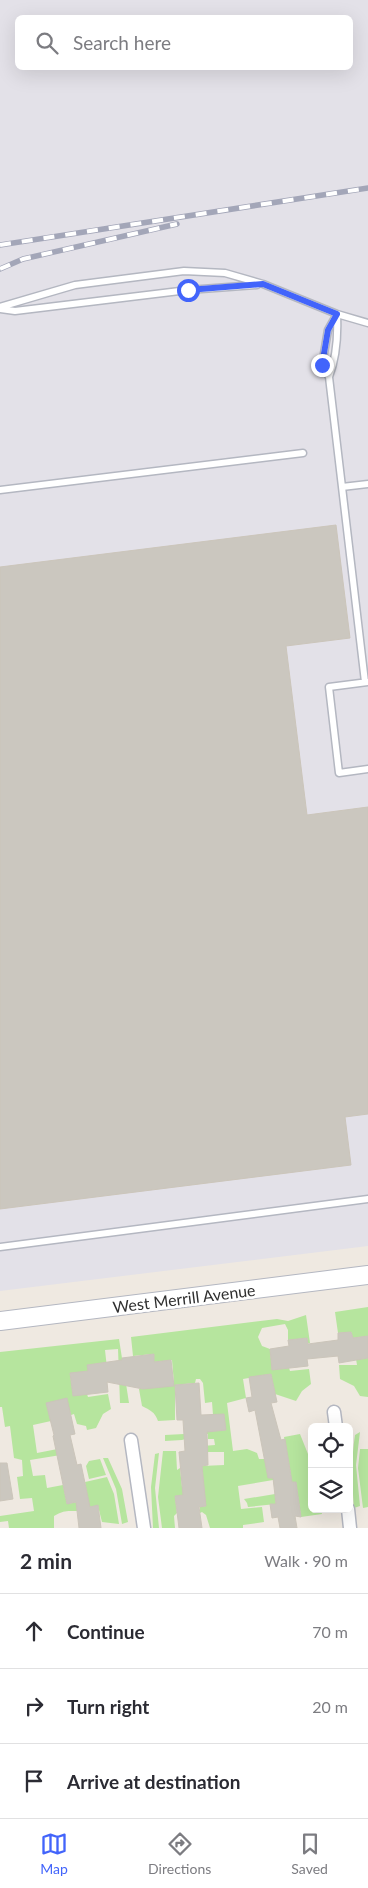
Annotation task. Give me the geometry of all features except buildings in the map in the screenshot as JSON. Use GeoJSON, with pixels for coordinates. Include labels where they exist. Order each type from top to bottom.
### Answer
{"type":"FeatureCollection","features":[{"type":"Feature","properties":{"kind":"main road","name":"West Merrill Avenue"},"geometry":{"type":"LineString","coordinates":[[0,1320],[368,1275]]}},
{"type":"Feature","properties":{"kind":"street"},"geometry":{"type":"LineString","coordinates":[[334,1412],[335,1423]]}},
{"type":"Feature","properties":{"kind":"street"},"geometry":{"type":"LineString","coordinates":[[131,1440],[144,1528]]}},
{"type":"Feature","properties":{"kind":"street"},"geometry":{"type":"LineString","coordinates":[[348,1513],[350,1528]]}},
{"type":"Feature","properties":{"kind":"lane"},"geometry":{"type":"LineString","coordinates":[[0,308],[75,285],[184,271],[225,273],[263,284],[337,314],[368,323]]}},
{"type":"Feature","properties":{"kind":"lane"},"geometry":{"type":"LineString","coordinates":[[0,308],[15,311],[188,290],[263,284]]}},
{"type":"Feature","properties":{"kind":"lane"},"geometry":{"type":"LineString","coordinates":[[337,314],[328,330],[323,350],[322,365],[329,377],[367,682],[329,687],[339,773],[368,770]]}},
{"type":"Feature","properties":{"kind":"lane"},"geometry":{"type":"LineString","coordinates":[[329,377],[334,364],[338,337],[337,314]]}},
{"type":"Feature","properties":{"kind":"lane"},"geometry":{"type":"LineString","coordinates":[[0,490],[303,453]]}},
{"type":"Feature","properties":{"kind":"lane"},"geometry":{"type":"LineString","coordinates":[[342,487],[368,484]]}},
{"type":"Feature","properties":{"kind":"lane"},"geometry":{"type":"LineString","coordinates":[[0,1247],[368,1200]]}},
{"type":"Feature","properties":{"kind":"shaded area"},"geometry":{"type":"Polygon","coordinates":[[[0,0],[368,0],[368,1246],[0,1291],[0,0]]]}},
{"type":"Feature","properties":{"kind":"green space"},"geometry":{"type":"Polygon","coordinates":[[[368,1307],[368,1336],[353,1338],[351,1332],[338,1333],[335,1312],[368,1307]]]}},
{"type":"Feature","properties":{"kind":"green space"},"geometry":{"type":"Polygon","coordinates":[[[306,1315],[310,1343],[308,1343],[307,1338],[288,1340],[288,1330],[285,1324],[262,1328],[258,1337],[262,1346],[270,1349],[272,1370],[289,1368],[290,1371],[309,1369],[311,1384],[302,1391],[296,1401],[275,1394],[271,1374],[243,1379],[246,1398],[227,1403],[233,1451],[247,1449],[257,1453],[259,1459],[265,1459],[269,1478],[291,1475],[284,1437],[300,1434],[308,1454],[308,1513],[322,1514],[301,1517],[296,1482],[274,1485],[273,1480],[238,1486],[241,1509],[262,1507],[264,1522],[243,1525],[243,1528],[210,1528],[206,1515],[202,1512],[200,1513],[200,1507],[206,1506],[204,1494],[175,1496],[177,1513],[174,1516],[175,1528],[162,1528],[158,1497],[163,1451],[176,1451],[177,1470],[180,1468],[182,1487],[203,1485],[202,1466],[224,1465],[224,1452],[202,1452],[202,1446],[215,1445],[214,1439],[208,1439],[208,1434],[182,1440],[165,1441],[165,1435],[184,1434],[202,1429],[212,1431],[225,1430],[224,1415],[213,1415],[212,1402],[205,1403],[203,1383],[200,1379],[196,1379],[195,1383],[175,1385],[175,1420],[158,1421],[154,1413],[142,1406],[139,1389],[159,1387],[159,1384],[174,1383],[172,1360],[154,1362],[153,1354],[133,1356],[131,1337],[277,1319],[288,1321],[306,1315]]]}},
{"type":"Feature","properties":{"kind":"green space"},"geometry":{"type":"Polygon","coordinates":[[[119,1339],[129,1403],[120,1403],[118,1349],[105,1350],[107,1368],[102,1363],[88,1365],[88,1371],[70,1374],[73,1395],[87,1394],[88,1397],[108,1394],[111,1409],[103,1414],[96,1428],[87,1430],[86,1426],[77,1424],[74,1414],[71,1415],[65,1399],[51,1421],[33,1425],[37,1453],[73,1446],[73,1453],[30,1460],[33,1476],[45,1475],[47,1488],[63,1485],[67,1504],[88,1500],[85,1482],[107,1477],[114,1494],[119,1524],[102,1522],[98,1506],[77,1508],[77,1511],[66,1511],[54,1516],[54,1528],[9,1528],[8,1521],[0,1522],[0,1516],[34,1511],[32,1498],[20,1499],[17,1477],[23,1476],[22,1460],[14,1458],[10,1426],[5,1427],[2,1407],[0,1407],[0,1352],[119,1339]]]}},
{"type":"Feature","properties":{"kind":"green space"},"geometry":{"type":"Polygon","coordinates":[[[368,1358],[368,1397],[360,1396],[354,1386],[340,1379],[339,1365],[357,1365],[356,1359],[368,1358]]]}},
{"type":"Feature","properties":{"kind":"green space"},"geometry":{"type":"Polygon","coordinates":[[[360,1432],[356,1465],[360,1506],[354,1508],[353,1454],[355,1435],[360,1432]]]}},
{"type":"Feature","properties":{"kind":"green space"},"geometry":{"type":"Polygon","coordinates":[[[360,1449],[368,1449],[368,1507],[363,1508],[358,1468],[360,1449]]]}},
{"type":"Feature","properties":{"kind":"green space"},"geometry":{"type":"Polygon","coordinates":[[[159,1453],[155,1488],[159,1528],[153,1528],[151,1487],[155,1454],[159,1453]]]}},
{"type":"Feature","properties":{"kind":"green space"},"geometry":{"type":"Polygon","coordinates":[[[103,1458],[108,1458],[122,1489],[128,1522],[122,1524],[116,1489],[103,1458]]]}},
{"type":"Feature","properties":{"kind":"green space"},"geometry":{"type":"Polygon","coordinates":[[[100,1459],[106,1475],[89,1479],[86,1466],[89,1461],[100,1459]]]}},
{"type":"Feature","properties":{"kind":"green space"},"geometry":{"type":"Polygon","coordinates":[[[275,1494],[276,1504],[248,1507],[244,1499],[275,1494]]]}},
{"type":"Feature","properties":{"kind":"railway"},"geometry":{"type":"LineString","coordinates":[[0,245],[368,188]]}},
{"type":"Feature","properties":{"kind":"railway"},"geometry":{"type":"LineString","coordinates":[[0,269],[23,259],[177,224]]}},
{"type":"Feature","properties":{"kind":"route"},"geometry":{"type":"LineString","coordinates":[[188,290],[263,284],[337,314],[328,330],[323,350],[322,365]]}}]}
